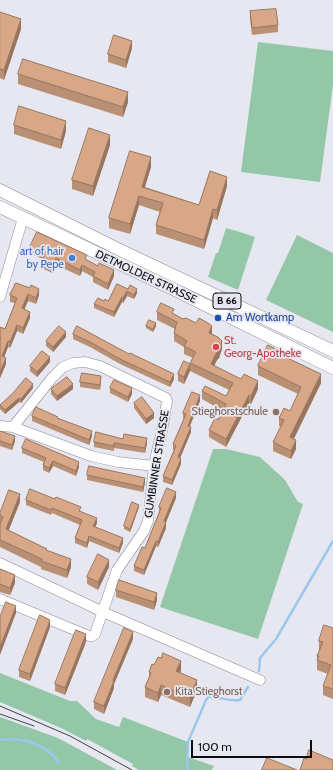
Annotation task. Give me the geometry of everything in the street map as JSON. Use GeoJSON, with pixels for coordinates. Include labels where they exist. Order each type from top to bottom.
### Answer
{"type":"FeatureCollection","features":[{"type":"Feature","properties":{"kind":"main road","name":"DETMOLDER STRASSE"},"geometry":{"type":"LineString","coordinates":[[0,190],[120,250],[333,351]]}},
{"type":"Feature","properties":{"kind":"main road"},"geometry":{"type":"LineString","coordinates":[[23,218],[30,205]]}},
{"type":"Feature","properties":{"kind":"main road","name":"DETMOLDER STRASSE"},"geometry":{"type":"LineString","coordinates":[[0,207],[169,287],[333,368]]}},
{"type":"Feature","properties":{"kind":"street"},"geometry":{"type":"LineString","coordinates":[[0,297],[23,218]]}},
{"type":"Feature","properties":{"kind":"street","name":"GUMBINNER STRASSE"},"geometry":{"type":"LineString","coordinates":[[0,599],[89,636],[96,634],[117,570],[144,531],[148,521],[154,466],[162,431],[166,398],[100,366],[85,362],[73,363],[63,367],[52,378],[13,427]]}},
{"type":"Feature","properties":{"kind":"street"},"geometry":{"type":"LineString","coordinates":[[0,426],[13,427],[91,456],[118,462],[154,466]]}},
{"type":"Feature","properties":{"kind":"street"},"geometry":{"type":"LineString","coordinates":[[0,563],[103,612],[260,680]]}},
{"type":"Feature","properties":{"kind":"green space"},"geometry":{"type":"Polygon","coordinates":[[[258,42],[333,51],[333,85],[320,182],[241,172],[258,42]]]}},
{"type":"Feature","properties":{"kind":"green space"},"geometry":{"type":"Polygon","coordinates":[[[226,228],[255,237],[238,290],[208,277],[226,228]]]}},
{"type":"Feature","properties":{"kind":"green space"},"geometry":{"type":"Polygon","coordinates":[[[297,235],[333,253],[333,332],[266,300],[297,235]]]}},
{"type":"Feature","properties":{"kind":"green space"},"geometry":{"type":"Polygon","coordinates":[[[213,449],[226,449],[260,457],[285,480],[298,502],[303,504],[258,639],[160,607],[213,449]]]}},
{"type":"Feature","properties":{"kind":"green space"},"geometry":{"type":"Polygon","coordinates":[[[0,673],[70,701],[77,701],[96,719],[119,727],[123,717],[188,742],[188,757],[214,766],[212,770],[139,770],[132,766],[133,764],[87,739],[86,741],[61,728],[0,702],[0,673]]]}},
{"type":"Feature","properties":{"kind":"green space"},"geometry":{"type":"Polygon","coordinates":[[[0,717],[58,738],[117,770],[0,770],[0,717]]]}},
{"type":"Feature","properties":{"kind":"building"},"geometry":{"type":"Polygon","coordinates":[[[276,9],[278,25],[252,28],[250,11],[276,9]]]}},
{"type":"Feature","properties":{"kind":"building"},"geometry":{"type":"Polygon","coordinates":[[[0,12],[21,19],[4,70],[0,69],[0,12]]]}},
{"type":"Feature","properties":{"kind":"building"},"geometry":{"type":"Polygon","coordinates":[[[114,35],[132,41],[126,60],[108,54],[114,35]]]}},
{"type":"Feature","properties":{"kind":"building"},"geometry":{"type":"Polygon","coordinates":[[[23,59],[128,92],[123,107],[18,74],[23,59]]]}},
{"type":"Feature","properties":{"kind":"building"},"geometry":{"type":"Polygon","coordinates":[[[19,106],[66,121],[61,140],[14,125],[19,106]]]}},
{"type":"Feature","properties":{"kind":"building"},"geometry":{"type":"Polygon","coordinates":[[[89,128],[110,135],[93,186],[72,180],[89,128]]]}},
{"type":"Feature","properties":{"kind":"building"},"geometry":{"type":"Polygon","coordinates":[[[130,151],[151,157],[142,187],[199,205],[210,171],[227,177],[217,210],[213,209],[204,240],[156,225],[163,203],[139,196],[130,224],[109,218],[130,151]]]}},
{"type":"Feature","properties":{"kind":"building"},"geometry":{"type":"Polygon","coordinates":[[[37,232],[87,255],[85,259],[98,266],[99,263],[114,270],[108,284],[93,276],[95,272],[82,265],[80,270],[56,258],[52,267],[42,262],[45,254],[30,247],[37,232]]]}},
{"type":"Feature","properties":{"kind":"building"},"geometry":{"type":"Polygon","coordinates":[[[16,283],[30,288],[31,285],[39,289],[36,298],[28,294],[22,308],[30,312],[23,328],[17,325],[10,342],[8,341],[2,356],[6,358],[0,372],[0,327],[5,329],[17,298],[10,295],[16,283]]]}},
{"type":"Feature","properties":{"kind":"building"},"geometry":{"type":"Polygon","coordinates":[[[117,284],[128,289],[130,285],[137,289],[134,295],[127,291],[114,312],[94,304],[98,298],[108,301],[117,284]]]}},
{"type":"Feature","properties":{"kind":"building"},"geometry":{"type":"Polygon","coordinates":[[[161,303],[174,309],[172,313],[183,319],[186,318],[196,323],[199,318],[212,326],[209,333],[218,337],[222,341],[219,351],[211,364],[241,379],[244,374],[258,381],[226,439],[209,430],[215,418],[218,420],[226,404],[202,391],[205,386],[226,396],[233,383],[190,363],[196,352],[184,346],[187,341],[174,333],[177,322],[157,312],[161,303]]]}},
{"type":"Feature","properties":{"kind":"building"},"geometry":{"type":"Polygon","coordinates":[[[149,320],[156,323],[153,329],[146,326],[149,320]]]}},
{"type":"Feature","properties":{"kind":"building"},"geometry":{"type":"Polygon","coordinates":[[[59,326],[66,332],[53,347],[46,341],[59,326]]]}},
{"type":"Feature","properties":{"kind":"building"},"geometry":{"type":"Polygon","coordinates":[[[77,326],[129,354],[130,353],[174,374],[170,382],[120,359],[73,334],[77,326]]]}},
{"type":"Feature","properties":{"kind":"building"},"geometry":{"type":"Polygon","coordinates":[[[268,345],[278,350],[277,353],[321,374],[290,437],[296,440],[291,451],[273,442],[284,420],[279,418],[284,408],[290,411],[301,387],[258,366],[268,345]]]}},
{"type":"Feature","properties":{"kind":"building"},"geometry":{"type":"Polygon","coordinates":[[[42,351],[50,357],[37,372],[30,366],[42,351]]]}},
{"type":"Feature","properties":{"kind":"building"},"geometry":{"type":"Polygon","coordinates":[[[184,361],[190,364],[184,377],[178,374],[184,361]]]}},
{"type":"Feature","properties":{"kind":"building"},"geometry":{"type":"Polygon","coordinates":[[[82,373],[101,376],[100,385],[80,382],[82,373]]]}},
{"type":"Feature","properties":{"kind":"building"},"geometry":{"type":"Polygon","coordinates":[[[67,377],[73,384],[57,396],[51,389],[67,377]]]}},
{"type":"Feature","properties":{"kind":"building"},"geometry":{"type":"Polygon","coordinates":[[[26,378],[33,384],[21,399],[19,398],[5,410],[0,405],[26,378]]]}},
{"type":"Feature","properties":{"kind":"building"},"geometry":{"type":"Polygon","coordinates":[[[114,380],[132,388],[128,397],[110,388],[114,380]]]}},
{"type":"Feature","properties":{"kind":"building"},"geometry":{"type":"Polygon","coordinates":[[[192,392],[200,395],[188,426],[191,427],[178,457],[181,459],[172,480],[163,476],[176,446],[173,444],[186,414],[183,413],[192,392]]]}},
{"type":"Feature","properties":{"kind":"building"},"geometry":{"type":"Polygon","coordinates":[[[142,397],[154,413],[146,419],[134,403],[142,397]]]}},
{"type":"Feature","properties":{"kind":"building"},"geometry":{"type":"Polygon","coordinates":[[[36,407],[58,417],[57,418],[92,431],[89,440],[32,416],[36,407]]]}},
{"type":"Feature","properties":{"kind":"building"},"geometry":{"type":"Polygon","coordinates":[[[0,431],[15,436],[12,445],[0,441],[0,431]]]}},
{"type":"Feature","properties":{"kind":"building"},"geometry":{"type":"Polygon","coordinates":[[[96,432],[123,439],[124,434],[147,438],[145,448],[114,443],[114,446],[94,442],[96,432]]]}},
{"type":"Feature","properties":{"kind":"building"},"geometry":{"type":"Polygon","coordinates":[[[26,439],[79,462],[76,471],[53,461],[49,468],[43,465],[46,458],[22,448],[26,439]]]}},
{"type":"Feature","properties":{"kind":"building"},"geometry":{"type":"Polygon","coordinates":[[[89,466],[145,478],[143,487],[87,475],[89,466]]]}},
{"type":"Feature","properties":{"kind":"building"},"geometry":{"type":"Polygon","coordinates":[[[167,488],[176,492],[164,521],[166,522],[158,542],[156,541],[144,570],[134,566],[142,547],[145,548],[161,508],[159,507],[167,488]]]}},
{"type":"Feature","properties":{"kind":"building"},"geometry":{"type":"Polygon","coordinates":[[[30,489],[81,507],[79,511],[97,518],[93,526],[123,538],[119,548],[89,536],[87,543],[75,538],[82,520],[52,508],[51,510],[26,500],[30,489]]]}},
{"type":"Feature","properties":{"kind":"building"},"geometry":{"type":"Polygon","coordinates":[[[9,490],[20,494],[6,529],[47,549],[46,550],[71,559],[67,570],[41,561],[42,559],[0,540],[0,524],[3,517],[0,513],[9,490]]]}},
{"type":"Feature","properties":{"kind":"building"},"geometry":{"type":"Polygon","coordinates":[[[132,502],[139,505],[130,529],[124,526],[132,502]]]}},
{"type":"Feature","properties":{"kind":"building"},"geometry":{"type":"Polygon","coordinates":[[[98,554],[109,560],[98,582],[87,577],[98,554]]]}},
{"type":"Feature","properties":{"kind":"building"},"geometry":{"type":"Polygon","coordinates":[[[0,569],[15,575],[10,588],[0,584],[0,569]]]}},
{"type":"Feature","properties":{"kind":"building"},"geometry":{"type":"Polygon","coordinates":[[[119,580],[157,593],[154,602],[116,590],[119,580]]]}},
{"type":"Feature","properties":{"kind":"building"},"geometry":{"type":"Polygon","coordinates":[[[6,602],[16,606],[0,647],[0,617],[6,602]]]}},
{"type":"Feature","properties":{"kind":"building"},"geometry":{"type":"Polygon","coordinates":[[[40,615],[50,620],[30,674],[19,670],[40,615]]]}},
{"type":"Feature","properties":{"kind":"building"},"geometry":{"type":"Polygon","coordinates":[[[324,625],[333,628],[333,689],[323,686],[331,665],[317,660],[319,656],[317,656],[323,642],[319,641],[324,625]]]}},
{"type":"Feature","properties":{"kind":"building"},"geometry":{"type":"Polygon","coordinates":[[[124,628],[133,632],[104,706],[94,702],[124,628]]]}},
{"type":"Feature","properties":{"kind":"building"},"geometry":{"type":"Polygon","coordinates":[[[76,630],[86,634],[65,688],[55,684],[76,630]]]}},
{"type":"Feature","properties":{"kind":"building"},"geometry":{"type":"Polygon","coordinates":[[[163,653],[181,661],[176,671],[197,680],[190,698],[161,685],[158,693],[145,687],[151,673],[149,672],[152,664],[154,665],[158,657],[161,658],[163,653]]]}},
{"type":"Feature","properties":{"kind":"building"},"geometry":{"type":"Polygon","coordinates":[[[309,750],[333,760],[333,770],[300,770],[304,758],[306,759],[309,750]]]}},
{"type":"Feature","properties":{"kind":"building"},"geometry":{"type":"Polygon","coordinates":[[[267,758],[297,770],[262,770],[267,758]]]}},
{"type":"Feature","properties":{"kind":"waterway"},"geometry":{"type":"LineString","coordinates":[[259,671],[260,658],[276,639],[333,541]]}},
{"type":"Feature","properties":{"kind":"waterway"},"geometry":{"type":"LineString","coordinates":[[188,770],[188,742],[208,697],[240,700],[248,687]]}},
{"type":"Feature","properties":{"kind":"waterway"},"geometry":{"type":"LineString","coordinates":[[0,740],[8,739],[33,743],[48,751],[59,763]]}},
{"type":"Feature","properties":{"kind":"tram line"},"geometry":{"type":"LineString","coordinates":[[0,706],[70,736],[132,770]]}},
{"type":"Feature","properties":{"kind":"tram line"},"geometry":{"type":"LineString","coordinates":[[0,714],[34,726]]}},
{"type":"Feature","properties":{"kind":"place","name":"art of hair by Pepe"},"geometry":{"type":"Point","coordinates":[72,258]}},
{"type":"Feature","properties":{"kind":"place","name":"Am Wortkamp"},"geometry":{"type":"Point","coordinates":[218,318]}},
{"type":"Feature","properties":{"kind":"place","name":"St. Georg-Apotheke"},"geometry":{"type":"Point","coordinates":[216,347]}},
{"type":"Feature","properties":{"kind":"place","name":"Stieghorstschule"},"geometry":{"type":"Point","coordinates":[276,412]}},
{"type":"Feature","properties":{"kind":"place","name":"Kita Stieghorst"},"geometry":{"type":"Point","coordinates":[167,692]}}]}
